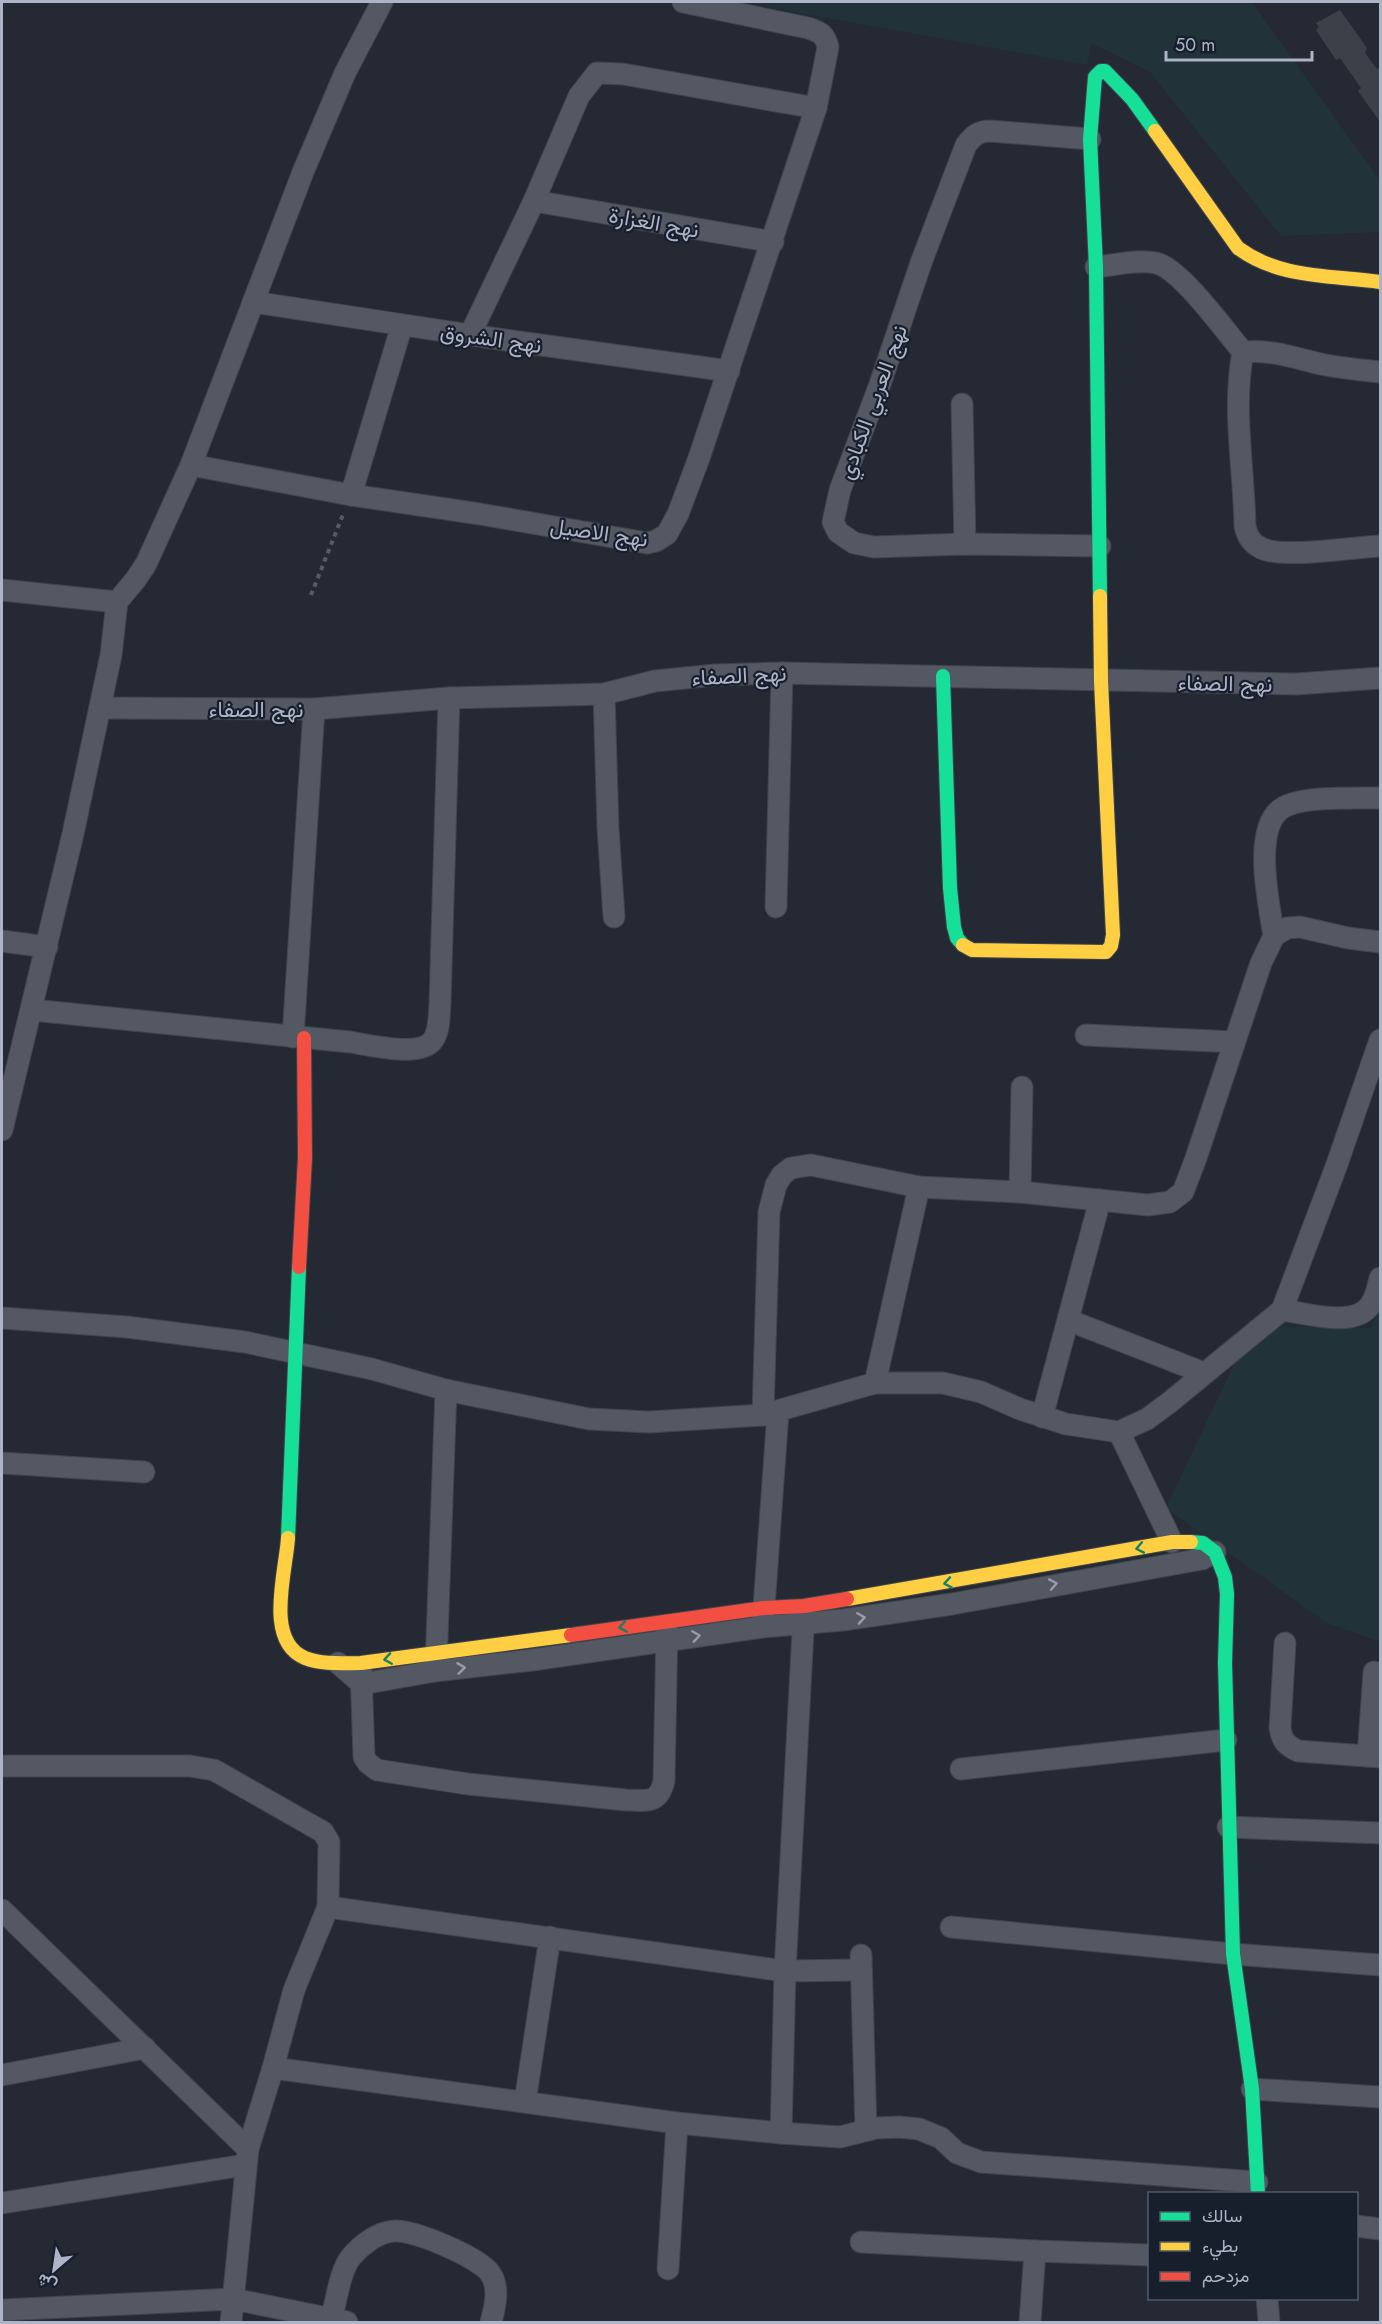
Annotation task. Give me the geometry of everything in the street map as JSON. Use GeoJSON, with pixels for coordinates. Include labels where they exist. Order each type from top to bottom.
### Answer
{"type":"FeatureCollection","features":[{"type":"Feature","properties":{"kind":"street"},"geometry":{"type":"LineString","coordinates":[[2,1130],[47,947],[100,708],[111,655],[117,602],[146,564],[191,465],[294,193],[345,73],[382,2]]}},
{"type":"Feature","properties":{"kind":"street","name":"نهج الاصيل"},"geometry":{"type":"LineString","coordinates":[[191,465],[351,495],[491,516],[637,542],[656,541],[667,534],[678,514],[773,242],[816,108],[828,47],[826,38],[821,33],[792,24],[683,2]]}},
{"type":"Feature","properties":{"kind":"street"},"geometry":{"type":"LineString","coordinates":[[943,676],[950,888],[957,938],[962,945],[972,950],[1106,952],[1111,946],[1113,935],[1101,681],[1096,267],[1090,139],[1095,77],[1101,71],[1105,71],[1118,82],[1132,99],[1238,248],[1250,259],[1262,265],[1295,274],[1380,282]]}},
{"type":"Feature","properties":{"kind":"street"},"geometry":{"type":"LineString","coordinates":[[470,336],[534,201],[579,96],[597,73],[624,74],[816,108]]}},
{"type":"Feature","properties":{"kind":"street","name":"نهج العربي الكبادي"},"geometry":{"type":"LineString","coordinates":[[1090,139],[990,130],[981,131],[970,140],[952,178],[880,384],[840,490],[833,522],[838,532],[854,543],[874,547],[965,544],[1100,546]]}},
{"type":"Feature","properties":{"kind":"street","name":"نهج الغزارة"},"geometry":{"type":"LineString","coordinates":[[534,201],[773,242]]}},
{"type":"Feature","properties":{"kind":"street"},"geometry":{"type":"LineString","coordinates":[[1096,267],[1147,262],[1163,265],[1196,296],[1243,352]]}},
{"type":"Feature","properties":{"kind":"street","name":"نهج الشروق"},"geometry":{"type":"LineString","coordinates":[[253,302],[470,336],[729,371]]}},
{"type":"Feature","properties":{"kind":"street"},"geometry":{"type":"LineString","coordinates":[[351,495],[402,325]]}},
{"type":"Feature","properties":{"kind":"street"},"geometry":{"type":"LineString","coordinates":[[1243,352],[1256,350],[1321,364],[1380,372]]}},
{"type":"Feature","properties":{"kind":"street"},"geometry":{"type":"LineString","coordinates":[[1243,352],[1240,369],[1239,410],[1247,536],[1261,548],[1284,552],[1380,546]]}},
{"type":"Feature","properties":{"kind":"street"},"geometry":{"type":"LineString","coordinates":[[962,404],[965,544]]}},
{"type":"Feature","properties":{"kind":"street"},"geometry":{"type":"LineString","coordinates":[[2,591],[117,602]]}},
{"type":"Feature","properties":{"kind":"street"},"geometry":{"type":"LineString","coordinates":[[776,907],[782,673]]}},
{"type":"Feature","properties":{"kind":"street","name":"نهج الصفاء"},"geometry":{"type":"LineString","coordinates":[[100,708],[314,709],[449,698],[603,694],[665,680],[715,675],[782,673],[1296,684],[1380,678]]}},
{"type":"Feature","properties":{"kind":"street"},"geometry":{"type":"LineString","coordinates":[[603,694],[614,917]]}},
{"type":"Feature","properties":{"kind":"street"},"geometry":{"type":"LineString","coordinates":[[32,1010],[399,1049],[424,1048],[434,1039],[438,1027],[440,1003],[449,698]]}},
{"type":"Feature","properties":{"kind":"street"},"geometry":{"type":"LineString","coordinates":[[314,709],[299,1038],[304,1158],[294,1351],[293,1452],[288,1541],[280,1611],[283,1635],[290,1648],[305,1658],[338,1663],[361,1674],[436,1661],[531,1660],[667,1630],[764,1617],[952,1604],[1202,1559],[1215,1552]]}},
{"type":"Feature","properties":{"kind":"street"},"geometry":{"type":"LineString","coordinates":[[1274,936],[1267,891],[1265,844],[1269,824],[1277,812],[1293,803],[1347,798],[1380,798]]}},
{"type":"Feature","properties":{"kind":"street"},"geometry":{"type":"LineString","coordinates":[[764,1617],[770,1413],[769,1212],[776,1185],[782,1175],[791,1168],[811,1165],[919,1187],[1020,1192],[1148,1205],[1170,1202],[1183,1192],[1261,963],[1274,936],[1287,928],[1300,927],[1348,938],[1380,942]]}},
{"type":"Feature","properties":{"kind":"street"},"geometry":{"type":"LineString","coordinates":[[2,941],[47,947]]}},
{"type":"Feature","properties":{"kind":"street"},"geometry":{"type":"LineString","coordinates":[[1086,1035],[1234,1042]]}},
{"type":"Feature","properties":{"kind":"street"},"geometry":{"type":"LineString","coordinates":[[2,1318],[127,1327],[245,1342],[372,1369],[446,1390],[589,1419],[649,1422],[770,1413],[875,1383],[944,1383],[981,1392],[1042,1417],[1066,1424],[1119,1432],[1147,1419],[1282,1310],[1380,1041]]}},
{"type":"Feature","properties":{"kind":"street"},"geometry":{"type":"LineString","coordinates":[[1020,1192],[1022,1087]]}},
{"type":"Feature","properties":{"kind":"street"},"geometry":{"type":"LineString","coordinates":[[875,1383],[919,1187]]}},
{"type":"Feature","properties":{"kind":"street"},"geometry":{"type":"LineString","coordinates":[[1042,1417],[1100,1200]]}},
{"type":"Feature","properties":{"kind":"street"},"geometry":{"type":"LineString","coordinates":[[1282,1310],[1336,1318],[1352,1318],[1370,1306],[1380,1278]]}},
{"type":"Feature","properties":{"kind":"street"},"geometry":{"type":"LineString","coordinates":[[1068,1320],[1204,1373]]}},
{"type":"Feature","properties":{"kind":"street"},"geometry":{"type":"LineString","coordinates":[[436,1661],[446,1390]]}},
{"type":"Feature","properties":{"kind":"street"},"geometry":{"type":"LineString","coordinates":[[1119,1432],[1172,1542]]}},
{"type":"Feature","properties":{"kind":"street"},"geometry":{"type":"LineString","coordinates":[[2,1462],[144,1472]]}},
{"type":"Feature","properties":{"kind":"street"},"geometry":{"type":"LineString","coordinates":[[273,2068],[677,2123],[781,2133],[840,2137],[866,2130],[919,2128],[941,2138],[957,2153],[981,2162],[1257,2188],[1252,2089],[1233,1954],[1226,1740],[1227,1594],[1221,1563],[1215,1552],[1203,1543],[1172,1542],[804,1616]]}},
{"type":"Feature","properties":{"kind":"street"},"geometry":{"type":"LineString","coordinates":[[781,2133],[785,1971],[804,1616]]}},
{"type":"Feature","properties":{"kind":"street"},"geometry":{"type":"LineString","coordinates":[[361,1674],[364,1757],[377,1770],[468,1784],[626,1800],[651,1800],[660,1794],[664,1781],[667,1630]]}},
{"type":"Feature","properties":{"kind":"street"},"geometry":{"type":"LineString","coordinates":[[1285,1643],[1280,1728],[1282,1739],[1288,1746],[1298,1751],[1374,1756],[1374,1672]]}},
{"type":"Feature","properties":{"kind":"street"},"geometry":{"type":"LineString","coordinates":[[961,1769],[1226,1740]]}},
{"type":"Feature","properties":{"kind":"street"},"geometry":{"type":"LineString","coordinates":[[2,1766],[190,1766],[214,1770],[323,1832],[329,1842],[328,1907],[294,1990],[246,2157],[231,2322]]}},
{"type":"Feature","properties":{"kind":"street"},"geometry":{"type":"LineString","coordinates":[[1228,1827],[1380,1833]]}},
{"type":"Feature","properties":{"kind":"street"},"geometry":{"type":"LineString","coordinates":[[328,1907],[785,1971],[861,1962],[866,2130]]}},
{"type":"Feature","properties":{"kind":"street"},"geometry":{"type":"LineString","coordinates":[[2,1910],[145,2048],[246,2157]]}},
{"type":"Feature","properties":{"kind":"street"},"geometry":{"type":"LineString","coordinates":[[951,1927],[1233,1954],[1380,1965]]}},
{"type":"Feature","properties":{"kind":"street"},"geometry":{"type":"LineString","coordinates":[[525,2103],[550,1937]]}},
{"type":"Feature","properties":{"kind":"street"},"geometry":{"type":"LineString","coordinates":[[2,2075],[145,2048]]}},
{"type":"Feature","properties":{"kind":"street"},"geometry":{"type":"LineString","coordinates":[[1252,2089],[1380,2097]]}},
{"type":"Feature","properties":{"kind":"street"},"geometry":{"type":"LineString","coordinates":[[668,2269],[677,2123]]}},
{"type":"Feature","properties":{"kind":"street"},"geometry":{"type":"LineString","coordinates":[[2,2203],[246,2157]]}},
{"type":"Feature","properties":{"kind":"street"},"geometry":{"type":"LineString","coordinates":[[1358,2226],[1380,2229]]}},
{"type":"Feature","properties":{"kind":"street"},"geometry":{"type":"LineString","coordinates":[[2,2310],[233,2299],[339,2321],[345,2269],[351,2257],[378,2235],[395,2231],[411,2233],[447,2247],[477,2262],[490,2273],[495,2284],[496,2302],[491,2322]]}},
{"type":"Feature","properties":{"kind":"street"},"geometry":{"type":"LineString","coordinates":[[861,2242],[1148,2255]]}},
{"type":"Feature","properties":{"kind":"street"},"geometry":{"type":"LineString","coordinates":[[1030,2322],[1035,2251]]}},
{"type":"Feature","properties":{"kind":"street"},"geometry":{"type":"LineString","coordinates":[[1267,2300],[1269,2322]]}},
{"type":"Feature","properties":{"kind":"path"},"geometry":{"type":"LineString","coordinates":[[311,595],[351,495]]}},
{"type":"Feature","properties":{"kind":"shaded area"},"geometry":{"type":"Polygon","coordinates":[[[740,2],[1252,2],[1380,181],[1380,232],[1281,236],[1150,72],[1091,43],[1087,65],[740,2]]]}},
{"type":"Feature","properties":{"kind":"shaded area"},"geometry":{"type":"Polygon","coordinates":[[[1380,1302],[1380,1642],[1327,1623],[1166,1508],[1252,1326],[1372,1328],[1380,1302]]]}},
{"type":"Feature","properties":{"kind":"building"},"geometry":{"type":"Polygon","coordinates":[[[1340,10],[1367,48],[1365,53],[1376,68],[1380,69],[1380,122],[1358,91],[1361,88],[1340,58],[1336,60],[1316,30],[1319,27],[1316,23],[1340,10]]]}},
{"type":"Feature","properties":{"kind":"traffic: fast"},"geometry":{"type":"LineString","coordinates":[[1100,596],[1096,267],[1090,139],[1095,77],[1101,71],[1105,71],[1132,99],[1155,131]]}},
{"type":"Feature","properties":{"kind":"traffic: fast"},"geometry":{"type":"LineString","coordinates":[[943,676],[950,888],[954,927],[957,938],[963,945]]}},
{"type":"Feature","properties":{"kind":"traffic: fast"},"geometry":{"type":"LineString","coordinates":[[288,1538],[299,1267]]}},
{"type":"Feature","properties":{"kind":"traffic: fast"},"geometry":{"type":"LineString","coordinates":[[1191,1542],[1203,1543],[1215,1552],[1225,1577],[1227,1594],[1225,1663],[1233,1954],[1252,2089],[1258,2192]]}},
{"type":"Feature","properties":{"kind":"traffic: slow"},"geometry":{"type":"LineString","coordinates":[[1155,131],[1238,248],[1254,258],[1288,271],[1380,282]]}},
{"type":"Feature","properties":{"kind":"traffic: slow"},"geometry":{"type":"LineString","coordinates":[[963,945],[972,950],[1106,952],[1111,946],[1113,935],[1101,681],[1100,596]]}},
{"type":"Feature","properties":{"kind":"traffic: slow"},"geometry":{"type":"LineString","coordinates":[[288,1538],[280,1604],[281,1622],[285,1637],[292,1649],[305,1658],[326,1663],[361,1663],[571,1635]]}},
{"type":"Feature","properties":{"kind":"traffic: slow"},"geometry":{"type":"LineString","coordinates":[[847,1599],[1172,1542],[1191,1542]]}},
{"type":"Feature","properties":{"kind":"traffic: jam"},"geometry":{"type":"LineString","coordinates":[[299,1267],[305,1158],[304,1038]]}},
{"type":"Feature","properties":{"kind":"traffic: jam"},"geometry":{"type":"LineString","coordinates":[[571,1635],[764,1608],[804,1606],[847,1599]]}}]}
